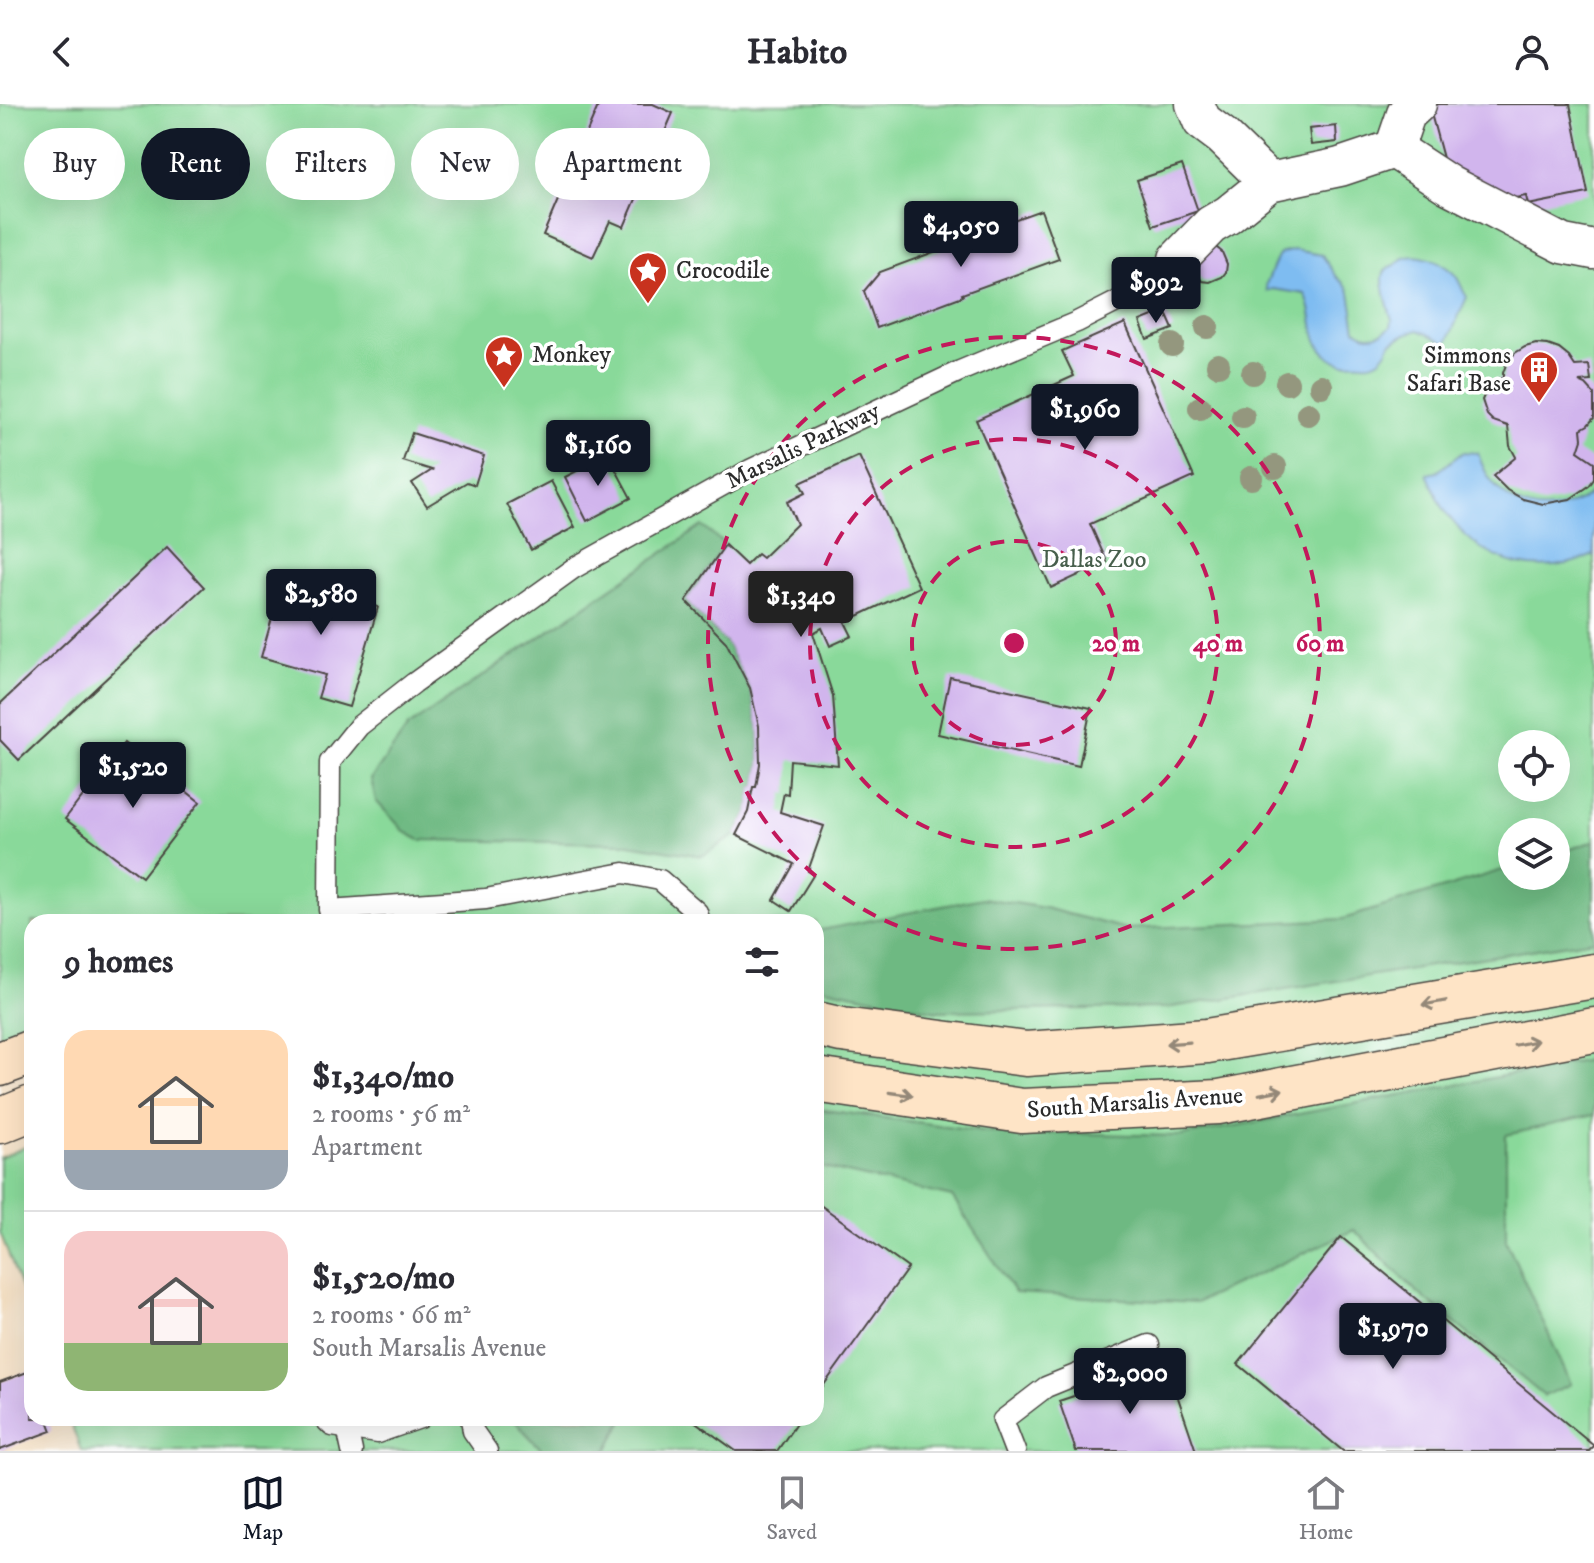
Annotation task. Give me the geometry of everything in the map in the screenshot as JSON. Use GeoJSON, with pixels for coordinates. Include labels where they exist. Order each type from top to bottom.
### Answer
{"type":"FeatureCollection","features":[{"type":"Feature","properties":{"kind":"main road"},"geometry":{"type":"LineString","coordinates":[[829,1027],[1026,1054],[1207,1041],[1594,976]]}},
{"type":"Feature","properties":{"kind":"main road","name":"South Marsalis Avenue"},"geometry":{"type":"LineString","coordinates":[[824,1082],[1022,1111],[1219,1102],[1594,1030]]}},
{"type":"Feature","properties":{"kind":"main road"},"geometry":{"type":"LineString","coordinates":[[0,1064],[24,1055]]}},
{"type":"Feature","properties":{"kind":"main road"},"geometry":{"type":"LineString","coordinates":[[0,1121],[24,1111]]}},
{"type":"Feature","properties":{"kind":"street"},"geometry":{"type":"LineString","coordinates":[[1195,104],[1202,121],[1269,182]]}},
{"type":"Feature","properties":{"kind":"street"},"geometry":{"type":"LineString","coordinates":[[1417,104],[1406,114],[1394,149],[1449,185],[1549,237],[1563,244],[1594,250]]}},
{"type":"Feature","properties":{"kind":"street","name":"Marsalis Parkway"},"geometry":{"type":"LineString","coordinates":[[1178,259],[1211,225],[1269,182],[1340,167],[1394,149]]}},
{"type":"Feature","properties":{"kind":"lane","name":"Marsalis Parkway"},"geometry":{"type":"LineString","coordinates":[[698,914],[660,880],[624,873],[486,899],[329,910],[330,762],[359,726],[574,568],[750,470],[960,371],[1077,322],[1138,291],[1178,259]]}},
{"type":"Feature","properties":{"kind":"lane"},"geometry":{"type":"LineString","coordinates":[[1015,1451],[1003,1420],[1046,1387],[1149,1345]]}},
{"type":"Feature","properties":{"kind":"lane"},"geometry":{"type":"LineString","coordinates":[[332,1426],[377,1433],[397,1426]]}},
{"type":"Feature","properties":{"kind":"lane"},"geometry":{"type":"LineString","coordinates":[[472,1426],[487,1451]]}},
{"type":"Feature","properties":{"kind":"lane"},"geometry":{"type":"LineString","coordinates":[[347,1428],[352,1451]]}},
{"type":"Feature","properties":{"kind":"green space","name":"Dallas Zoo"},"geometry":{"type":"Polygon","coordinates":[[[0,104],[1594,104],[1594,1451],[81,1451],[72,1426],[824,1426],[824,914],[24,914],[24,1030],[0,1040],[0,104]]]}},
{"type":"Feature","properties":{"kind":"green space"},"geometry":{"type":"Polygon","coordinates":[[[702,526],[725,545],[686,601],[726,642],[750,688],[759,726],[760,764],[756,787],[753,787],[748,812],[736,835],[702,856],[623,843],[420,840],[405,832],[376,801],[371,779],[408,727],[702,526]]]}},
{"type":"Feature","properties":{"kind":"green space"},"geometry":{"type":"Polygon","coordinates":[[[1594,841],[1594,940],[1166,1008],[937,1011],[824,988],[824,929],[983,898],[1045,908],[1126,929],[1343,919],[1498,871],[1498,890],[1570,890],[1570,849],[1594,841]]]}},
{"type":"Feature","properties":{"kind":"green space"},"geometry":{"type":"Polygon","coordinates":[[[1594,1059],[1594,1115],[1506,1135],[1506,1240],[1571,1384],[1544,1396],[1417,1292],[1354,1230],[1196,1303],[1015,1293],[952,1197],[824,1168],[824,1110],[991,1132],[1181,1136],[1594,1059]]]}},
{"type":"Feature","properties":{"kind":"green space"},"geometry":{"type":"Polygon","coordinates":[[[24,1148],[24,1296],[0,1232],[0,1158],[24,1148]]]}},
{"type":"Feature","properties":{"kind":"green space"},"geometry":{"type":"Polygon","coordinates":[[[520,1426],[620,1426],[607,1451],[543,1451],[520,1426]]]}},
{"type":"Feature","properties":{"kind":"water"},"geometry":{"type":"Polygon","coordinates":[[[1294,250],[1322,255],[1347,286],[1356,329],[1365,334],[1378,334],[1391,327],[1384,274],[1405,258],[1423,257],[1451,271],[1467,297],[1447,343],[1419,330],[1391,342],[1377,361],[1343,363],[1331,358],[1318,344],[1305,294],[1273,289],[1267,291],[1266,284],[1279,256],[1294,250]]]}},
{"type":"Feature","properties":{"kind":"water"},"geometry":{"type":"Polygon","coordinates":[[[1463,452],[1478,453],[1496,487],[1525,506],[1559,508],[1594,491],[1594,555],[1554,566],[1534,566],[1516,564],[1481,547],[1446,513],[1427,474],[1437,472],[1463,452]]]}},
{"type":"Feature","properties":{"kind":"building"},"geometry":{"type":"Polygon","coordinates":[[[599,104],[653,104],[673,113],[667,128],[589,128],[599,104]]]}},
{"type":"Feature","properties":{"kind":"building"},"geometry":{"type":"Polygon","coordinates":[[[1570,104],[1588,193],[1528,205],[1526,196],[1499,201],[1448,177],[1429,106],[1570,104]]]}},
{"type":"Feature","properties":{"kind":"building"},"geometry":{"type":"Polygon","coordinates":[[[1336,126],[1337,142],[1311,145],[1309,129],[1336,126]]]}},
{"type":"Feature","properties":{"kind":"building"},"geometry":{"type":"Polygon","coordinates":[[[1182,165],[1198,211],[1153,226],[1137,180],[1182,165]]]}},
{"type":"Feature","properties":{"kind":"building"},"geometry":{"type":"Polygon","coordinates":[[[558,200],[636,200],[624,227],[610,221],[593,257],[543,235],[558,200]]]}},
{"type":"Feature","properties":{"kind":"building"},"geometry":{"type":"Polygon","coordinates":[[[1041,210],[1059,259],[877,328],[864,291],[880,272],[1041,210]]]}},
{"type":"Feature","properties":{"kind":"building"},"geometry":{"type":"Polygon","coordinates":[[[1210,246],[1222,252],[1227,264],[1222,277],[1210,282],[1202,281],[1193,270],[1210,246]]]}},
{"type":"Feature","properties":{"kind":"building"},"geometry":{"type":"Polygon","coordinates":[[[1165,311],[1173,329],[1147,339],[1140,321],[1165,311]]]}},
{"type":"Feature","properties":{"kind":"building"},"geometry":{"type":"Polygon","coordinates":[[[1125,323],[1194,477],[1090,524],[1107,562],[1051,588],[976,420],[1074,376],[1062,351],[1125,323]]]}},
{"type":"Feature","properties":{"kind":"building","name":"Simmons Safari Base"},"geometry":{"type":"Polygon","coordinates":[[[1536,344],[1559,349],[1575,366],[1589,365],[1591,381],[1579,382],[1594,394],[1594,418],[1581,429],[1578,451],[1594,462],[1594,479],[1570,499],[1543,504],[1523,499],[1507,490],[1493,476],[1516,457],[1510,446],[1508,426],[1493,421],[1487,415],[1482,400],[1489,385],[1503,378],[1507,362],[1515,353],[1536,344]]]}},
{"type":"Feature","properties":{"kind":"building"},"geometry":{"type":"Polygon","coordinates":[[[412,433],[484,456],[475,485],[467,482],[427,506],[412,483],[432,470],[403,461],[412,433]]]}},
{"type":"Feature","properties":{"kind":"building"},"geometry":{"type":"Polygon","coordinates":[[[608,455],[631,498],[587,521],[565,477],[608,455]]]}},
{"type":"Feature","properties":{"kind":"building"},"geometry":{"type":"Polygon","coordinates":[[[859,456],[919,587],[845,622],[852,636],[830,646],[822,628],[813,633],[833,696],[838,765],[790,760],[788,794],[784,793],[780,812],[824,826],[808,871],[814,874],[791,911],[774,900],[794,864],[736,835],[748,812],[760,764],[759,726],[750,688],[726,642],[686,601],[725,545],[746,565],[757,554],[762,558],[797,524],[787,502],[805,493],[800,483],[859,456]]]}},
{"type":"Feature","properties":{"kind":"building"},"geometry":{"type":"Polygon","coordinates":[[[551,481],[575,527],[531,550],[507,504],[551,481]]]}},
{"type":"Feature","properties":{"kind":"building"},"geometry":{"type":"Polygon","coordinates":[[[167,547],[204,587],[19,760],[0,740],[0,704],[167,547]]]}},
{"type":"Feature","properties":{"kind":"building"},"geometry":{"type":"Polygon","coordinates":[[[283,579],[378,607],[349,707],[318,698],[325,675],[261,657],[283,579]]]}},
{"type":"Feature","properties":{"kind":"building"},"geometry":{"type":"Polygon","coordinates":[[[950,677],[1091,708],[1079,766],[938,734],[950,677]]]}},
{"type":"Feature","properties":{"kind":"building"},"geometry":{"type":"Polygon","coordinates":[[[124,743],[200,802],[142,877],[65,819],[124,743]]]}},
{"type":"Feature","properties":{"kind":"building"},"geometry":{"type":"Polygon","coordinates":[[[824,1208],[908,1268],[824,1385],[824,1208]]]}},
{"type":"Feature","properties":{"kind":"building"},"geometry":{"type":"Polygon","coordinates":[[[1341,1237],[1594,1446],[1589,1451],[1343,1451],[1238,1364],[1341,1237]]]}},
{"type":"Feature","properties":{"kind":"building"},"geometry":{"type":"Polygon","coordinates":[[[1167,1365],[1196,1451],[1076,1451],[1059,1401],[1167,1365]]]}},
{"type":"Feature","properties":{"kind":"building"},"geometry":{"type":"Polygon","coordinates":[[[24,1373],[24,1426],[50,1426],[52,1431],[0,1450],[0,1382],[24,1373]]]}},
{"type":"Feature","properties":{"kind":"building"},"geometry":{"type":"Polygon","coordinates":[[[701,1426],[794,1426],[777,1451],[736,1451],[701,1426]]]}},
{"type":"Feature","properties":{"kind":"place","name":"Crocodile"},"geometry":{"type":"Point","coordinates":[648,305]}},
{"type":"Feature","properties":{"kind":"place","name":"Monkey"},"geometry":{"type":"Point","coordinates":[504,389]}},
{"type":"Feature","properties":{"kind":"place","name":"Simmons Safari Base"},"geometry":{"type":"Point","coordinates":[1539,404]}}]}
